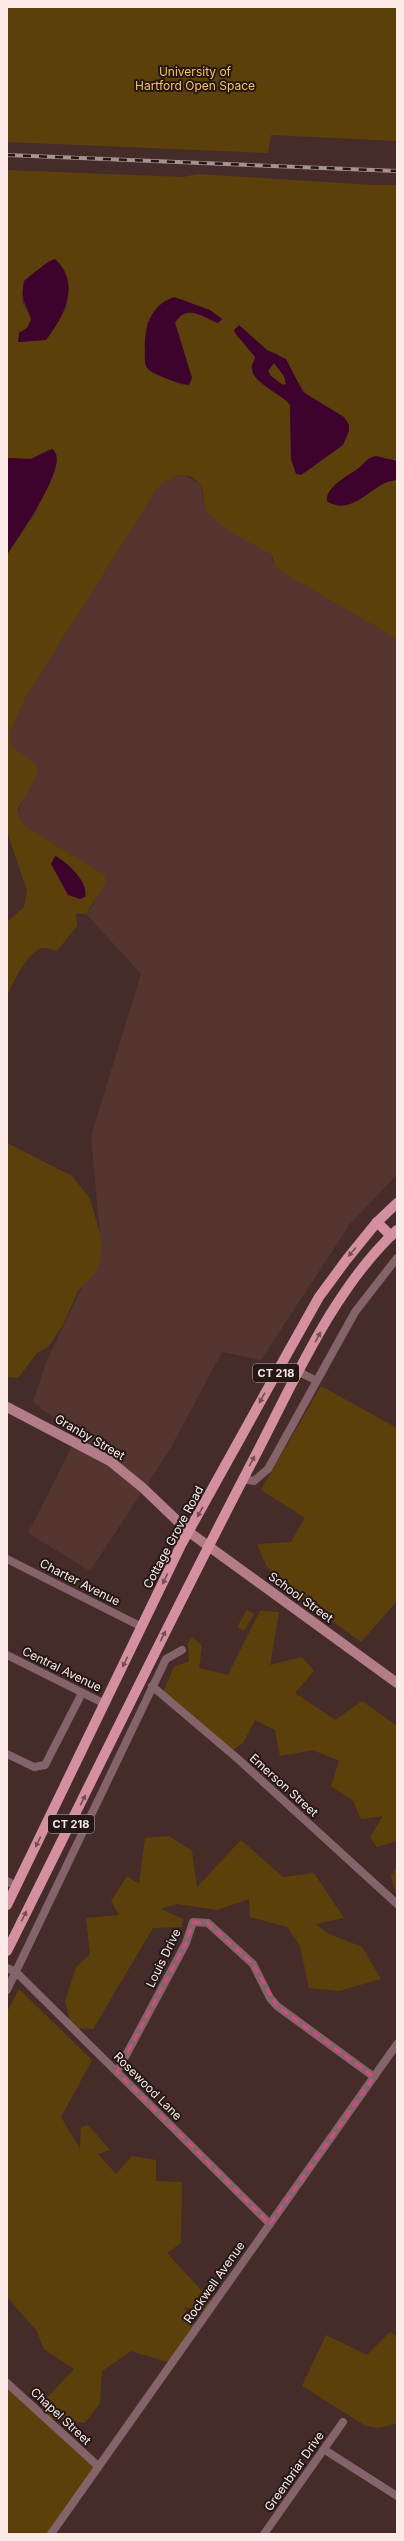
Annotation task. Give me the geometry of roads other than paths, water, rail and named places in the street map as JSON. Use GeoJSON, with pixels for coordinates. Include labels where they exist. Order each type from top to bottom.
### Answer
{"type":"FeatureCollection","features":[{"type":"Feature","properties":{"kind":"main road","name":"Cottage Grove Road"},"geometry":{"type":"LineString","coordinates":[[7,1905],[189,1532],[319,1297],[377,1222],[397,1203]]}},
{"type":"Feature","properties":{"kind":"main road"},"geometry":{"type":"LineString","coordinates":[[377,1222],[394,1233]]}},
{"type":"Feature","properties":{"kind":"main road","name":"CT 218"},"geometry":{"type":"LineString","coordinates":[[7,1951],[208,1545],[299,1372],[334,1310],[355,1280],[394,1233]]}},
{"type":"Feature","properties":{"kind":"main road","name":"Granby Street"},"geometry":{"type":"LineString","coordinates":[[7,1407],[110,1461],[143,1488],[189,1532]]}},
{"type":"Feature","properties":{"kind":"main road","name":"School Street"},"geometry":{"type":"LineString","coordinates":[[189,1532],[396,1680]]}},
{"type":"Feature","properties":{"kind":"street"},"geometry":{"type":"LineString","coordinates":[[243,1479],[254,1481],[268,1469],[315,1380],[355,1312],[397,1258]]}},
{"type":"Feature","properties":{"kind":"street"},"geometry":{"type":"LineString","coordinates":[[299,1372],[315,1380]]}},
{"type":"Feature","properties":{"kind":"street","name":"Charter Avenue"},"geometry":{"type":"LineString","coordinates":[[7,1559],[142,1627]]}},
{"type":"Feature","properties":{"kind":"street"},"geometry":{"type":"LineString","coordinates":[[7,1990],[152,1686],[166,1659],[182,1650]]}},
{"type":"Feature","properties":{"kind":"street","name":"Central Avenue"},"geometry":{"type":"LineString","coordinates":[[7,1655],[106,1704]]}},
{"type":"Feature","properties":{"kind":"street","name":"Emerson Street"},"geometry":{"type":"LineString","coordinates":[[152,1686],[238,1759],[397,1904]]}},
{"type":"Feature","properties":{"kind":"street"},"geometry":{"type":"LineString","coordinates":[[7,1754],[34,1767],[45,1765],[82,1693]]}},
{"type":"Feature","properties":{"kind":"street"},"geometry":{"type":"LineString","coordinates":[[7,1881],[16,1886]]}},
{"type":"Feature","properties":{"kind":"street","name":"Louis Drive"},"geometry":{"type":"LineString","coordinates":[[117,2072],[186,1943],[193,1922],[208,1923],[253,1964],[270,1998],[277,2006],[374,2077]]}},
{"type":"Feature","properties":{"kind":"street","name":"Rosewood Lane"},"geometry":{"type":"LineString","coordinates":[[7,1968],[16,1972],[270,2224]]}},
{"type":"Feature","properties":{"kind":"street","name":"Rockwell Avenue"},"geometry":{"type":"LineString","coordinates":[[51,2534],[397,2044]]}},
{"type":"Feature","properties":{"kind":"street","name":"Chapel Street"},"geometry":{"type":"LineString","coordinates":[[7,2382],[98,2466]]}},
{"type":"Feature","properties":{"kind":"street","name":"Greenbriar Drive"},"geometry":{"type":"LineString","coordinates":[[264,2534],[325,2450],[343,2422]]}},
{"type":"Feature","properties":{"kind":"street"},"geometry":{"type":"LineString","coordinates":[[325,2450],[397,2496]]}},
{"type":"Feature","properties":{"kind":"railway"},"geometry":{"type":"LineString","coordinates":[[7,155],[397,171]]}},
{"type":"Feature","properties":{"kind":"park label","name":"University of Hartford Open Space"},"geometry":{"type":"Point","coordinates":[195,78]}}]}
